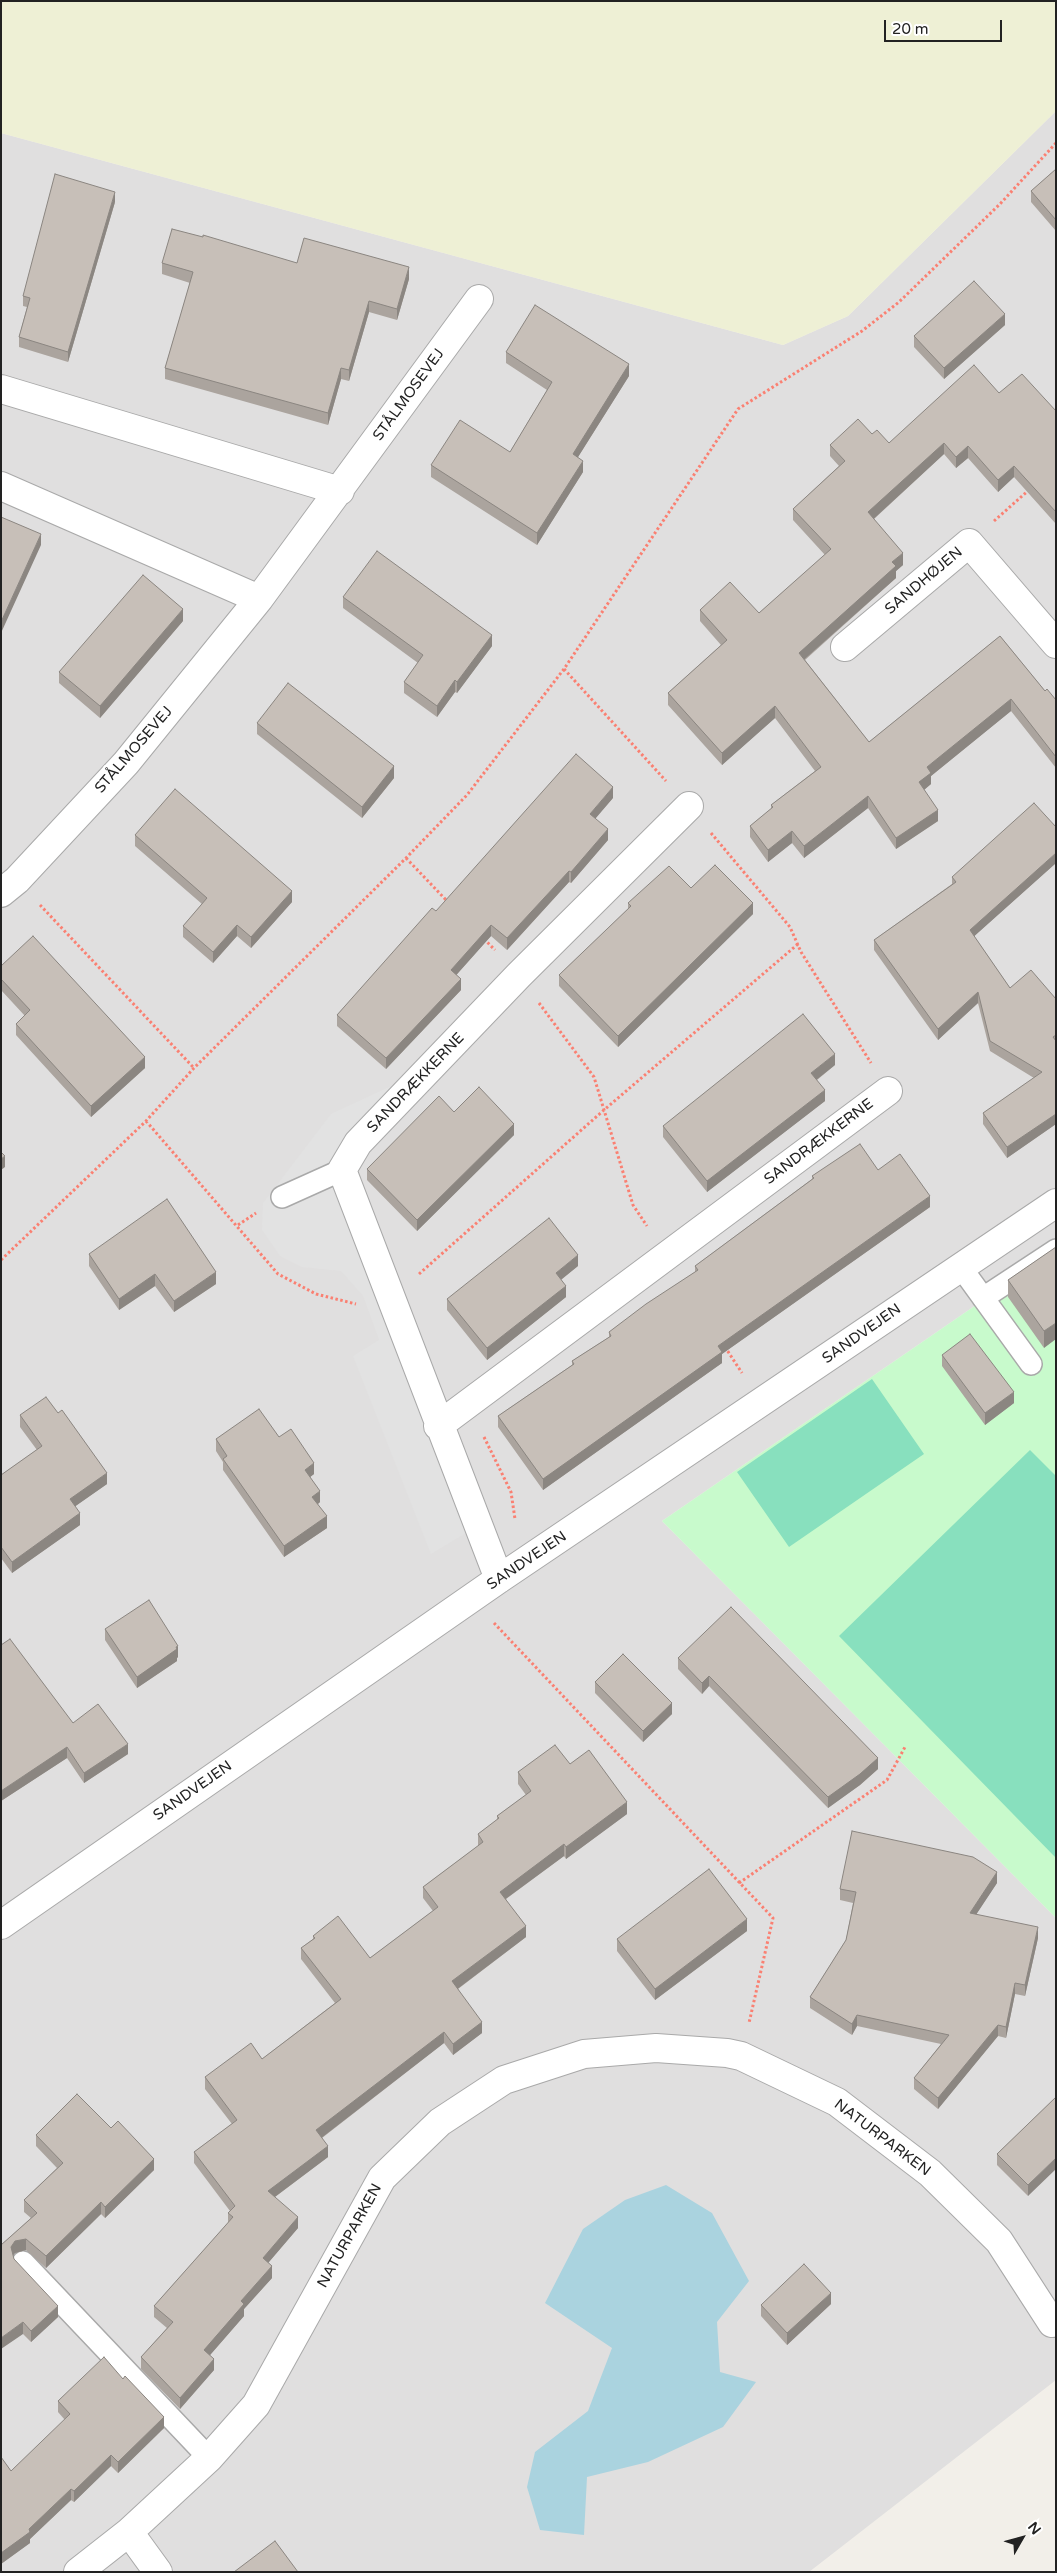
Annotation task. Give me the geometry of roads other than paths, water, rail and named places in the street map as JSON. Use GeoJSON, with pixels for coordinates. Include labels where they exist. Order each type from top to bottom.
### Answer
{"type":"FeatureCollection","features":[{"type":"Feature","properties":{"kind":"street","name":"STÅLMOSEVEJ"},"geometry":{"type":"LineString","coordinates":[[9,886],[126,763],[259,599],[479,299]]}},
{"type":"Feature","properties":{"kind":"street"},"geometry":{"type":"LineString","coordinates":[[1,389],[340,491]]}},
{"type":"Feature","properties":{"kind":"street"},"geometry":{"type":"LineString","coordinates":[[1,486],[259,599]]}},
{"type":"Feature","properties":{"kind":"street","name":"SANDHØJEN"},"geometry":{"type":"LineString","coordinates":[[845,648],[969,543],[1056,644]]}},
{"type":"Feature","properties":{"kind":"street","name":"SANDRÆKKERNE"},"geometry":{"type":"LineString","coordinates":[[342,1170],[358,1143],[519,975],[689,806]]}},
{"type":"Feature","properties":{"kind":"street","name":"SANDRÆKKERNE"},"geometry":{"type":"LineString","coordinates":[[438,1426],[888,1090]]}},
{"type":"Feature","properties":{"kind":"street"},"geometry":{"type":"LineString","coordinates":[[342,1170],[438,1426],[499,1579]]}},
{"type":"Feature","properties":{"kind":"street","name":"SANDVEJEN"},"geometry":{"type":"LineString","coordinates":[[1,1925],[499,1579],[1056,1203]]}},
{"type":"Feature","properties":{"kind":"street","name":"NATURPARKEN"},"geometry":{"type":"LineString","coordinates":[[78,2572],[129,2532],[209,2458],[256,2406],[382,2178],[440,2122],[504,2080],[584,2054],[656,2048],[742,2056],[837,2102],[930,2172],[999,2241],[1052,2323]]}},
{"type":"Feature","properties":{"kind":"street"},"geometry":{"type":"LineString","coordinates":[[129,2532],[158,2572]]}},
{"type":"Feature","properties":{"kind":"lane"},"geometry":{"type":"LineString","coordinates":[[282,1196],[342,1170]]}},
{"type":"Feature","properties":{"kind":"lane"},"geometry":{"type":"LineString","coordinates":[[983,1298],[1056,1250]]}},
{"type":"Feature","properties":{"kind":"lane"},"geometry":{"type":"LineString","coordinates":[[960,1266],[1031,1364]]}},
{"type":"Feature","properties":{"kind":"lane"},"geometry":{"type":"LineString","coordinates":[[23,2262],[209,2458]]}},
{"type":"Feature","properties":{"kind":"water"},"geometry":{"type":"Polygon","coordinates":[[[666,2185],[712,2213],[749,2281],[717,2322],[720,2372],[756,2382],[723,2427],[648,2462],[587,2477],[584,2535],[540,2530],[527,2487],[535,2452],[588,2411],[612,2348],[545,2303],[583,2229],[625,2200],[666,2185]]]}}]}
